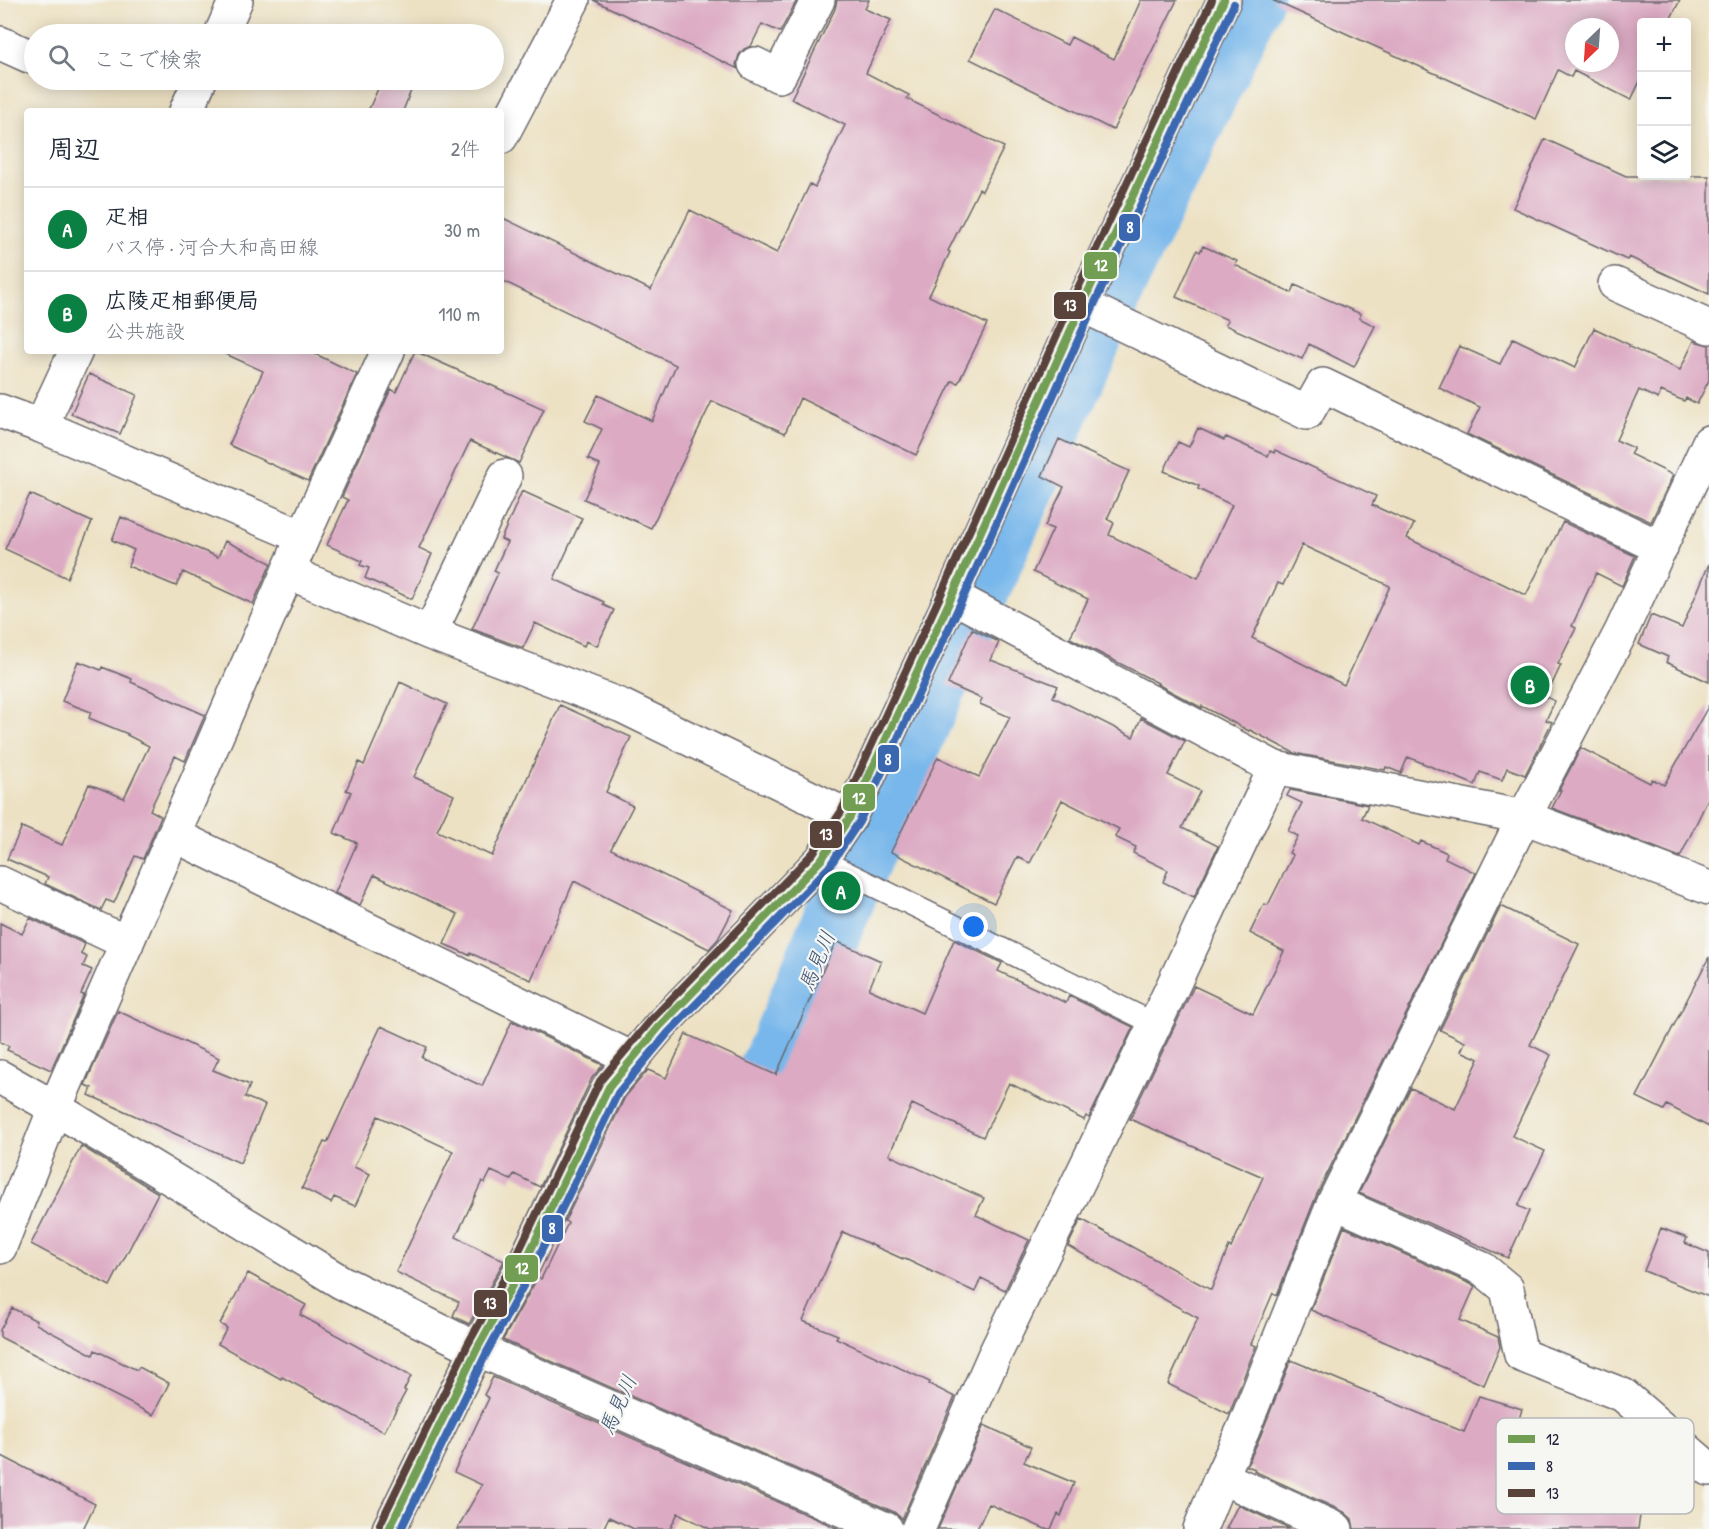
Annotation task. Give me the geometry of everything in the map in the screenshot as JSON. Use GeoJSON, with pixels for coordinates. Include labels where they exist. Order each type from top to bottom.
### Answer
{"type":"FeatureCollection","features":[{"type":"Feature","properties":{"kind":"main road"},"geometry":{"type":"LineString","coordinates":[[388,1529],[477,1349],[525,1262],[609,1087],[660,1026],[832,865],[850,817],[1082,305],[1224,0]]}},
{"type":"Feature","properties":{"kind":"street"},"geometry":{"type":"LineString","coordinates":[[226,24],[237,0]]}},
{"type":"Feature","properties":{"kind":"street"},"geometry":{"type":"LineString","coordinates":[[504,131],[573,0]]}},
{"type":"Feature","properties":{"kind":"street"},"geometry":{"type":"LineString","coordinates":[[755,64],[779,76],[818,0]]}},
{"type":"Feature","properties":{"kind":"street"},"geometry":{"type":"LineString","coordinates":[[187,108],[195,90]]}},
{"type":"Feature","properties":{"kind":"street"},"geometry":{"type":"LineString","coordinates":[[1615,284],[1709,327]]}},
{"type":"Feature","properties":{"kind":"street"},"geometry":{"type":"LineString","coordinates":[[1082,305],[1307,413],[1323,385],[1661,548]]}},
{"type":"Feature","properties":{"kind":"street"},"geometry":{"type":"LineString","coordinates":[[41,426],[74,354]]}},
{"type":"Feature","properties":{"kind":"street"},"geometry":{"type":"LineString","coordinates":[[0,1247],[55,1108],[303,537],[387,354]]}},
{"type":"Feature","properties":{"kind":"street"},"geometry":{"type":"LineString","coordinates":[[0,411],[41,426],[303,537]]}},
{"type":"Feature","properties":{"kind":"street"},"geometry":{"type":"LineString","coordinates":[[1200,1529],[1334,1202],[1524,817],[1616,642],[1706,459]]}},
{"type":"Feature","properties":{"kind":"street"},"geometry":{"type":"LineString","coordinates":[[430,633],[505,476]]}},
{"type":"Feature","properties":{"kind":"street"},"geometry":{"type":"LineString","coordinates":[[288,572],[430,633],[622,706],[850,817]]}},
{"type":"Feature","properties":{"kind":"street"},"geometry":{"type":"LineString","coordinates":[[952,596],[1275,768],[1524,817],[1709,888]]}},
{"type":"Feature","properties":{"kind":"street"},"geometry":{"type":"LineString","coordinates":[[918,1529],[994,1356],[1155,1024],[1275,768]]}},
{"type":"Feature","properties":{"kind":"street"},"geometry":{"type":"LineString","coordinates":[[174,835],[633,1059]]}},
{"type":"Feature","properties":{"kind":"street"},"geometry":{"type":"LineString","coordinates":[[0,883],[127,943]]}},
{"type":"Feature","properties":{"kind":"street"},"geometry":{"type":"LineString","coordinates":[[0,1077],[341,1282],[477,1349],[886,1529]]}},
{"type":"Feature","properties":{"kind":"street"},"geometry":{"type":"LineString","coordinates":[[1334,1202],[1483,1269],[1507,1289],[1521,1355],[1623,1395],[1650,1418]]}},
{"type":"Feature","properties":{"kind":"street"},"geometry":{"type":"LineString","coordinates":[[1694,1456],[1709,1469]]}},
{"type":"Feature","properties":{"kind":"street"},"geometry":{"type":"LineString","coordinates":[[1221,1477],[1336,1529]]}},
{"type":"Feature","properties":{"kind":"lane"},"geometry":{"type":"LineString","coordinates":[[832,865],[1155,1024]]}},
{"type":"Feature","properties":{"kind":"building"},"geometry":{"type":"Polygon","coordinates":[[[593,0],[797,0],[780,32],[762,24],[751,46],[739,55],[736,65],[738,69],[593,0]]]}},
{"type":"Feature","properties":{"kind":"building"},"geometry":{"type":"Polygon","coordinates":[[[837,0],[869,0],[865,9],[891,20],[866,73],[909,95],[907,99],[1004,147],[982,191],[979,189],[948,251],[950,252],[929,296],[987,324],[958,383],[952,381],[916,455],[800,398],[785,433],[712,401],[651,528],[584,499],[600,465],[588,459],[602,429],[585,421],[598,395],[652,421],[676,365],[504,281],[504,218],[651,290],[690,210],[777,253],[810,184],[815,187],[845,125],[791,99],[835,9],[837,0]]]}},
{"type":"Feature","properties":{"kind":"building"},"geometry":{"type":"Polygon","coordinates":[[[1141,0],[1177,0],[1113,130],[970,59],[995,9],[1067,45],[1071,37],[1114,59],[1141,0]]]}},
{"type":"Feature","properties":{"kind":"building"},"geometry":{"type":"Polygon","coordinates":[[[1272,0],[1680,0],[1671,18],[1637,18],[1637,87],[1631,100],[1576,72],[1619,72],[1619,18],[1565,18],[1565,72],[1574,72],[1571,77],[1558,70],[1536,119],[1272,0]]]}},
{"type":"Feature","properties":{"kind":"building"},"geometry":{"type":"Polygon","coordinates":[[[377,90],[411,90],[404,108],[369,108],[377,90]]]}},
{"type":"Feature","properties":{"kind":"building"},"geometry":{"type":"Polygon","coordinates":[[[1545,139],[1626,176],[1637,176],[1637,180],[1691,180],[1691,176],[1709,176],[1709,294],[1629,257],[1627,260],[1513,208],[1545,139]]]}},
{"type":"Feature","properties":{"kind":"building"},"geometry":{"type":"Polygon","coordinates":[[[1203,246],[1237,261],[1235,265],[1292,293],[1295,285],[1361,314],[1359,318],[1375,326],[1354,367],[1309,344],[1302,359],[1225,325],[1228,320],[1176,297],[1197,250],[1200,252],[1203,246]]]}},
{"type":"Feature","properties":{"kind":"building"},"geometry":{"type":"Polygon","coordinates":[[[1594,328],[1680,370],[1694,341],[1709,345],[1709,380],[1697,404],[1686,398],[1684,401],[1661,391],[1658,399],[1639,390],[1616,440],[1634,448],[1630,454],[1673,475],[1651,522],[1467,434],[1480,407],[1439,388],[1459,346],[1500,364],[1513,338],[1575,368],[1594,328]]]}},
{"type":"Feature","properties":{"kind":"building"},"geometry":{"type":"Polygon","coordinates":[[[226,354],[315,354],[357,374],[308,481],[229,445],[263,371],[226,354]]]}},
{"type":"Feature","properties":{"kind":"building"},"geometry":{"type":"Polygon","coordinates":[[[414,354],[422,354],[544,409],[519,463],[470,441],[419,548],[432,554],[412,599],[365,578],[369,568],[360,565],[362,561],[327,545],[348,500],[342,497],[391,389],[396,392],[414,354]]]}},
{"type":"Feature","properties":{"kind":"building"},"geometry":{"type":"Polygon","coordinates":[[[89,374],[137,395],[120,434],[71,414],[89,374]]]}},
{"type":"Feature","properties":{"kind":"building"},"geometry":{"type":"Polygon","coordinates":[[[1198,428],[1224,440],[1226,437],[1268,456],[1270,451],[1274,453],[1275,450],[1376,496],[1372,505],[1414,524],[1407,538],[1526,595],[1563,522],[1635,556],[1622,586],[1596,573],[1572,626],[1576,628],[1558,664],[1561,665],[1546,697],[1555,701],[1546,720],[1552,722],[1525,775],[1507,768],[1502,780],[1480,772],[1475,785],[1408,757],[1401,773],[1386,767],[1385,770],[1294,753],[1202,706],[1202,708],[1070,638],[1088,599],[1033,572],[1053,529],[1045,526],[1064,487],[1042,476],[1059,439],[1129,471],[1107,519],[1114,523],[1109,535],[1198,578],[1232,505],[1198,489],[1199,486],[1164,471],[1178,442],[1189,447],[1198,428]],[[1302,545],[1283,585],[1278,583],[1252,638],[1344,685],[1390,586],[1302,545]]]}},
{"type":"Feature","properties":{"kind":"building"},"geometry":{"type":"Polygon","coordinates":[[[522,491],[582,518],[554,579],[604,602],[603,605],[614,610],[597,646],[586,641],[584,646],[535,623],[523,648],[472,629],[498,573],[494,571],[507,542],[501,539],[522,491]]]}},
{"type":"Feature","properties":{"kind":"building"},"geometry":{"type":"Polygon","coordinates":[[[30,494],[92,522],[67,578],[5,549],[30,494]]]}},
{"type":"Feature","properties":{"kind":"building"},"geometry":{"type":"Polygon","coordinates":[[[121,517],[218,557],[225,541],[271,563],[253,604],[183,572],[176,586],[128,566],[134,550],[112,540],[121,517]]]}},
{"type":"Feature","properties":{"kind":"building"},"geometry":{"type":"Polygon","coordinates":[[[1709,564],[1709,682],[1666,662],[1668,657],[1639,644],[1651,615],[1682,628],[1709,564]]]}},
{"type":"Feature","properties":{"kind":"building"},"geometry":{"type":"Polygon","coordinates":[[[972,629],[999,642],[991,660],[1058,686],[1053,697],[1133,737],[1141,718],[1185,741],[1168,775],[1200,791],[1182,828],[1218,846],[1194,897],[1163,882],[1168,870],[1133,853],[1136,847],[1115,837],[1119,829],[1062,800],[1030,863],[1017,857],[994,903],[891,852],[938,757],[979,777],[1010,717],[980,704],[982,699],[948,684],[972,629]]]}},
{"type":"Feature","properties":{"kind":"building"},"geometry":{"type":"Polygon","coordinates":[[[78,661],[101,670],[102,667],[132,679],[131,682],[205,715],[185,761],[175,756],[150,810],[161,816],[143,859],[135,856],[114,903],[106,900],[101,910],[45,884],[48,877],[7,859],[22,827],[62,845],[89,784],[124,798],[149,746],[128,734],[89,718],[91,712],[62,701],[78,661]]]}},
{"type":"Feature","properties":{"kind":"building"},"geometry":{"type":"Polygon","coordinates":[[[400,682],[447,704],[414,777],[454,795],[437,831],[492,856],[560,705],[631,737],[606,792],[633,806],[611,849],[733,910],[718,939],[709,949],[574,881],[531,980],[444,944],[458,914],[374,875],[360,905],[335,893],[357,843],[334,833],[351,792],[346,790],[359,762],[364,765],[400,682]]]}},
{"type":"Feature","properties":{"kind":"building"},"geometry":{"type":"Polygon","coordinates":[[[1709,705],[1709,797],[1680,857],[1552,808],[1581,748],[1650,783],[1652,779],[1664,785],[1709,705]]]}},
{"type":"Feature","properties":{"kind":"building"},"geometry":{"type":"Polygon","coordinates":[[[1290,790],[1368,805],[1362,818],[1419,845],[1421,841],[1447,853],[1445,858],[1476,873],[1317,1194],[1277,1295],[1273,1293],[1251,1344],[1256,1346],[1229,1414],[1168,1384],[1198,1318],[1068,1246],[1081,1219],[1211,1290],[1229,1246],[1231,1248],[1263,1177],[1130,1119],[1194,986],[1253,1014],[1284,951],[1250,933],[1264,904],[1268,905],[1293,855],[1289,853],[1298,836],[1288,831],[1302,803],[1287,796],[1290,790]]]}},
{"type":"Feature","properties":{"kind":"building"},"geometry":{"type":"Polygon","coordinates":[[[1501,906],[1579,944],[1530,1045],[1551,1055],[1512,1136],[1545,1151],[1518,1206],[1529,1211],[1508,1258],[1359,1193],[1411,1088],[1455,1109],[1479,1059],[1461,1051],[1465,1042],[1440,1030],[1501,906]]]}},
{"type":"Feature","properties":{"kind":"building"},"geometry":{"type":"Polygon","coordinates":[[[30,918],[85,944],[81,954],[87,957],[83,966],[92,970],[81,994],[84,995],[51,1070],[7,1050],[9,1046],[0,1042],[0,923],[22,934],[30,918]]]}},
{"type":"Feature","properties":{"kind":"building"},"geometry":{"type":"Polygon","coordinates":[[[954,940],[1002,963],[998,971],[1066,1003],[1069,996],[1133,1027],[1089,1118],[1086,1116],[1084,1120],[1009,1083],[983,1137],[912,1104],[889,1155],[984,1198],[976,1215],[1029,1240],[1005,1290],[981,1278],[975,1292],[843,1232],[803,1321],[838,1335],[836,1338],[930,1382],[929,1384],[955,1397],[902,1519],[894,1512],[503,1340],[538,1277],[541,1279],[568,1223],[565,1221],[625,1097],[648,1070],[666,1078],[686,1034],[776,1075],[836,941],[881,961],[869,989],[922,1013],[954,940]]]}},
{"type":"Feature","properties":{"kind":"building"},"geometry":{"type":"Polygon","coordinates":[[[1709,957],[1709,1127],[1667,1105],[1664,1110],[1637,1097],[1709,957]]]}},
{"type":"Feature","properties":{"kind":"building"},"geometry":{"type":"Polygon","coordinates":[[[118,1011],[219,1058],[213,1070],[250,1085],[245,1097],[265,1105],[240,1163],[89,1095],[92,1088],[85,1085],[118,1011]]]}},
{"type":"Feature","properties":{"kind":"building"},"geometry":{"type":"Polygon","coordinates":[[[512,1021],[603,1065],[592,1078],[540,1187],[514,1174],[511,1180],[491,1171],[485,1183],[482,1181],[456,1237],[504,1261],[469,1324],[453,1316],[459,1302],[396,1272],[453,1151],[378,1116],[354,1167],[370,1174],[355,1206],[334,1197],[331,1203],[302,1188],[324,1142],[327,1143],[381,1026],[427,1047],[422,1058],[482,1086],[512,1021]]]}},
{"type":"Feature","properties":{"kind":"building"},"geometry":{"type":"Polygon","coordinates":[[[81,1146],[158,1193],[110,1286],[31,1244],[81,1146]]]}},
{"type":"Feature","properties":{"kind":"building"},"geometry":{"type":"Polygon","coordinates":[[[1344,1227],[1475,1286],[1460,1320],[1498,1337],[1500,1347],[1484,1385],[1311,1310],[1344,1227]]]}},
{"type":"Feature","properties":{"kind":"building"},"geometry":{"type":"Polygon","coordinates":[[[1661,1228],[1687,1238],[1685,1243],[1709,1253],[1709,1297],[1644,1271],[1661,1228]]]}},
{"type":"Feature","properties":{"kind":"building"},"geometry":{"type":"Polygon","coordinates":[[[248,1273],[306,1305],[300,1315],[411,1376],[404,1390],[406,1391],[384,1432],[218,1344],[227,1328],[220,1324],[248,1273]]]}},
{"type":"Feature","properties":{"kind":"building"},"geometry":{"type":"Polygon","coordinates":[[[12,1308],[93,1355],[95,1350],[137,1370],[139,1367],[169,1383],[153,1415],[0,1337],[0,1330],[12,1308]]]}},
{"type":"Feature","properties":{"kind":"building"},"geometry":{"type":"Polygon","coordinates":[[[1291,1360],[1464,1432],[1479,1396],[1522,1409],[1519,1418],[1496,1418],[1496,1514],[1640,1514],[1638,1529],[1354,1529],[1352,1519],[1344,1512],[1247,1466],[1291,1360]]]}},
{"type":"Feature","properties":{"kind":"building"},"geometry":{"type":"Polygon","coordinates":[[[493,1377],[839,1529],[710,1529],[678,1513],[670,1529],[634,1529],[609,1517],[603,1529],[457,1529],[482,1485],[454,1472],[489,1398],[484,1395],[493,1377]]]}},
{"type":"Feature","properties":{"kind":"building"},"geometry":{"type":"Polygon","coordinates":[[[984,1425],[1031,1447],[1024,1462],[1074,1483],[1061,1516],[1058,1514],[1051,1529],[1045,1529],[989,1504],[977,1529],[938,1529],[984,1425]]]}},
{"type":"Feature","properties":{"kind":"building"},"geometry":{"type":"Polygon","coordinates":[[[0,1455],[95,1504],[83,1529],[0,1529],[0,1455]]]}},
{"type":"Feature","properties":{"kind":"building"},"geometry":{"type":"Polygon","coordinates":[[[1238,1505],[1290,1529],[1226,1529],[1238,1505]]]}},
{"type":"Feature","properties":{"kind":"waterway","name":"馬見川"},"geometry":{"type":"LineString","coordinates":[[733,1152],[782,1045],[884,800],[1116,280],[1251,0]]}},
{"type":"Feature","properties":{"kind":"transit line","name":"13"},"geometry":{"type":"LineString","coordinates":[[380,1524],[468,1344],[516,1257],[600,1081],[652,1019],[813,853],[841,812],[1072,301],[1212,0]]}},
{"type":"Feature","properties":{"kind":"transit line","name":"12"},"geometry":{"type":"LineString","coordinates":[[389,1529],[477,1349],[525,1262],[609,1087],[660,1026],[821,860],[850,817],[1082,305],[1224,0]]}},
{"type":"Feature","properties":{"kind":"transit line","name":"8"},"geometry":{"type":"LineString","coordinates":[[401,1529],[486,1354],[534,1266],[618,1093],[668,1033],[829,867],[859,822],[962,600],[1092,309],[1234,4]]}},
{"type":"Feature","properties":{"kind":"place","name":"広陵疋相郵便局"},"geometry":{"type":"Point","coordinates":[1530,685]}},
{"type":"Feature","properties":{"kind":"place","name":"疋相"},"geometry":{"type":"Point","coordinates":[841,891]}}]}
